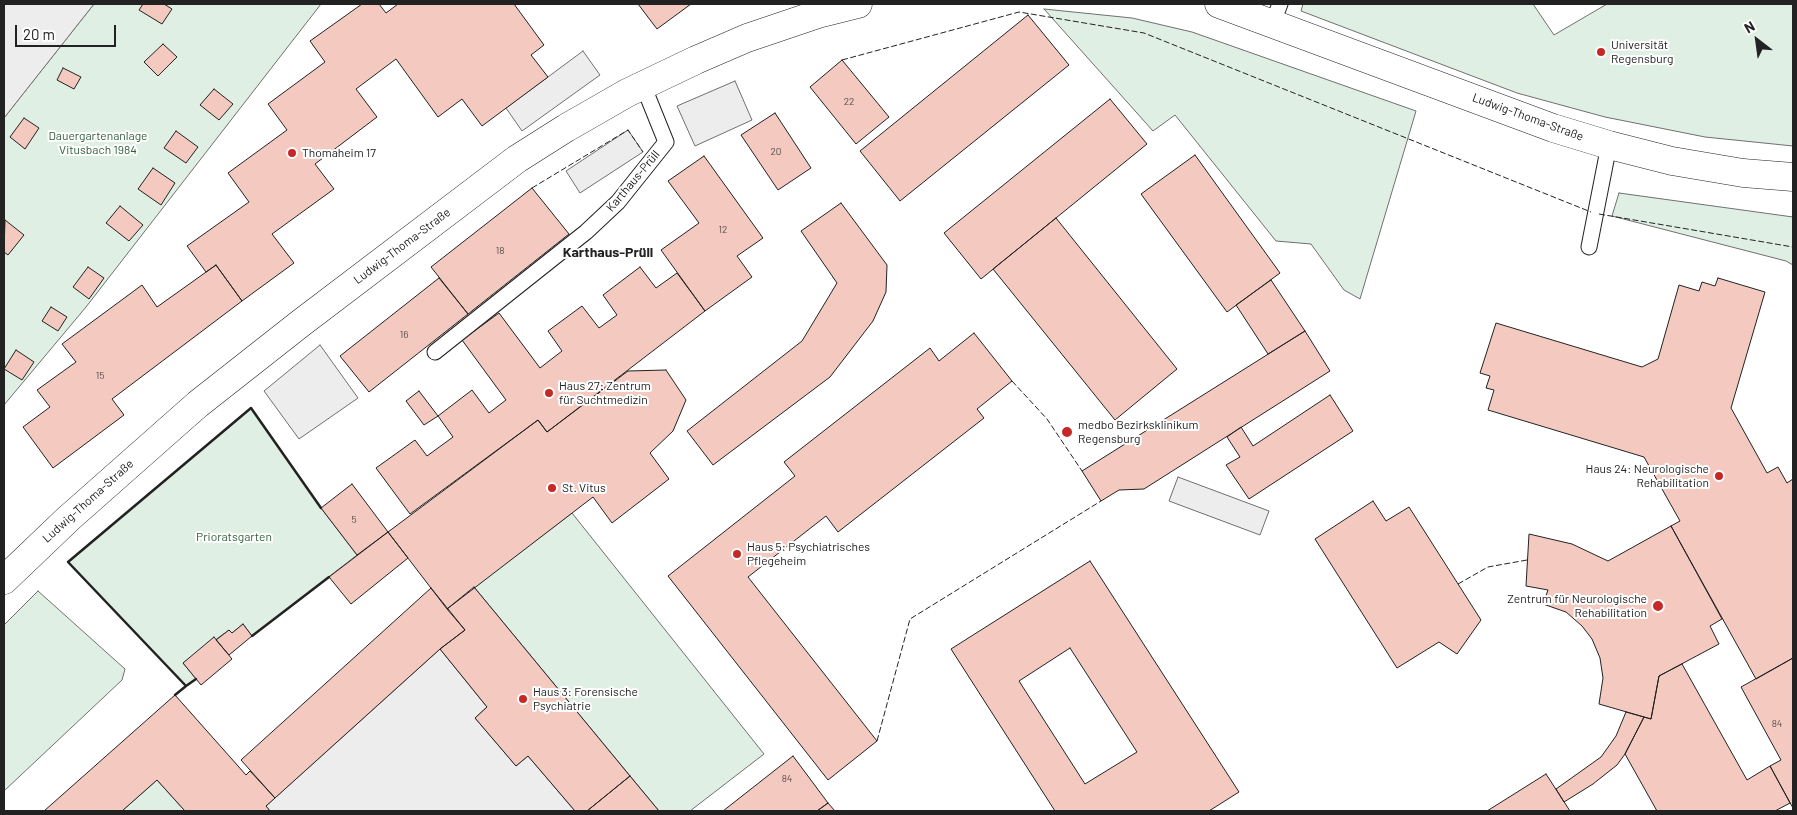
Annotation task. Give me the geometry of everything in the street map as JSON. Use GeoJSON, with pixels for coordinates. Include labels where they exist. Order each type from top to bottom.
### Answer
{"type":"FeatureCollection","features":[{"type":"Feature","properties":{"kind":"street","name":"Ludwig-Thoma-Straße"},"geometry":{"type":"LineString","coordinates":[[4,580],[69,518],[198,404],[301,323],[517,160],[566,128],[643,85],[747,38],[818,14],[858,4]]}},
{"type":"Feature","properties":{"kind":"street","name":"Ludwig-Thoma-Straße"},"geometry":{"type":"LineString","coordinates":[[1220,4],[1277,13],[1553,128],[1609,145],[1672,161],[1743,173],[1793,177]]}},
{"type":"Feature","properties":{"kind":"lane","name":"Karthaus-Prüll"},"geometry":{"type":"LineString","coordinates":[[435,352],[586,232],[618,202],[666,142],[643,85]]}},
{"type":"Feature","properties":{"kind":"lane"},"geometry":{"type":"LineString","coordinates":[[1589,247],[1609,145]]}},
{"type":"Feature","properties":{"kind":"green space","name":"Dauergartenanlage Vitusbach 1984"},"geometry":{"type":"Polygon","coordinates":[[[94,4],[321,4],[86,307],[4,405],[4,118],[94,4]]]}},
{"type":"Feature","properties":{"kind":"green space","name":"Universität Regensburg"},"geometry":{"type":"Polygon","coordinates":[[[1303,4],[1533,4],[1554,35],[1607,4],[1793,4],[1793,146],[1705,137],[1605,117],[1517,93],[1301,11],[1303,4]]]}},
{"type":"Feature","properties":{"kind":"green space"},"geometry":{"type":"Polygon","coordinates":[[[1044,9],[1132,18],[1192,32],[1416,111],[1360,299],[1344,290],[1311,244],[1276,241],[1175,115],[1153,131],[1044,9]]]}},
{"type":"Feature","properties":{"kind":"green space"},"geometry":{"type":"Polygon","coordinates":[[[1619,193],[1793,217],[1793,265],[1786,261],[1612,216],[1619,193]]]}},
{"type":"Feature","properties":{"kind":"green space","name":"Prioratsgarten"},"geometry":{"type":"Polygon","coordinates":[[[251,408],[321,508],[357,555],[252,636],[243,624],[232,633],[229,630],[183,663],[196,679],[186,686],[68,562],[251,408]]]}},
{"type":"Feature","properties":{"kind":"green space"},"geometry":{"type":"Polygon","coordinates":[[[572,513],[764,754],[690,811],[659,811],[474,587],[572,513]]]}},
{"type":"Feature","properties":{"kind":"green space"},"geometry":{"type":"Polygon","coordinates":[[[38,591],[125,669],[122,680],[4,791],[4,625],[38,591]]]}},
{"type":"Feature","properties":{"kind":"green space"},"geometry":{"type":"Polygon","coordinates":[[[157,780],[185,811],[122,811],[157,780]]]}},
{"type":"Feature","properties":{"kind":"shaded area"},"geometry":{"type":"Polygon","coordinates":[[[4,4],[94,4],[4,118],[4,4]]]}},
{"type":"Feature","properties":{"kind":"shaded area"},"geometry":{"type":"Polygon","coordinates":[[[583,51],[600,75],[522,131],[506,108],[583,51]]]}},
{"type":"Feature","properties":{"kind":"shaded area"},"geometry":{"type":"Polygon","coordinates":[[[735,81],[752,120],[695,146],[677,106],[735,81]]]}},
{"type":"Feature","properties":{"kind":"shaded area"},"geometry":{"type":"Polygon","coordinates":[[[628,130],[643,152],[580,193],[566,171],[628,130]]]}},
{"type":"Feature","properties":{"kind":"shaded area"},"geometry":{"type":"Polygon","coordinates":[[[320,345],[358,398],[299,439],[264,391],[320,345]]]}},
{"type":"Feature","properties":{"kind":"shaded area"},"geometry":{"type":"Polygon","coordinates":[[[1178,477],[1269,511],[1260,535],[1169,501],[1178,477]]]}},
{"type":"Feature","properties":{"kind":"shaded area"},"geometry":{"type":"Polygon","coordinates":[[[440,649],[487,707],[475,718],[516,766],[528,756],[575,811],[270,811],[266,806],[440,649]]]}},
{"type":"Feature","properties":{"kind":"building"},"geometry":{"type":"Polygon","coordinates":[[[143,4],[164,4],[172,9],[162,24],[139,10],[143,4]]]}},
{"type":"Feature","properties":{"kind":"building","name":"Thomaheim 17"},"geometry":{"type":"Polygon","coordinates":[[[362,4],[379,4],[386,13],[398,4],[514,4],[544,45],[531,55],[548,77],[482,126],[462,99],[438,117],[396,59],[356,89],[377,117],[315,164],[334,189],[272,234],[294,263],[242,301],[216,265],[206,272],[187,246],[249,202],[228,173],[287,130],[268,104],[325,62],[310,41],[362,4]]]}},
{"type":"Feature","properties":{"kind":"building"},"geometry":{"type":"Polygon","coordinates":[[[638,4],[691,4],[657,29],[638,4]]]}},
{"type":"Feature","properties":{"kind":"building"},"geometry":{"type":"Polygon","coordinates":[[[1028,15],[1069,65],[900,201],[860,151],[1028,15]]]}},
{"type":"Feature","properties":{"kind":"building"},"geometry":{"type":"Polygon","coordinates":[[[163,44],[177,57],[158,76],[144,62],[163,44]]]}},
{"type":"Feature","properties":{"kind":"building"},"geometry":{"type":"Polygon","coordinates":[[[842,60],[889,117],[856,144],[810,87],[842,60]]]}},
{"type":"Feature","properties":{"kind":"building"},"geometry":{"type":"Polygon","coordinates":[[[63,68],[81,77],[74,89],[57,80],[63,68]]]}},
{"type":"Feature","properties":{"kind":"building"},"geometry":{"type":"Polygon","coordinates":[[[214,89],[233,104],[219,120],[200,105],[214,89]]]}},
{"type":"Feature","properties":{"kind":"building"},"geometry":{"type":"Polygon","coordinates":[[[1110,99],[1147,144],[981,279],[944,233],[1110,99]]]}},
{"type":"Feature","properties":{"kind":"building"},"geometry":{"type":"Polygon","coordinates":[[[775,113],[811,168],[778,190],[741,135],[775,113]]]}},
{"type":"Feature","properties":{"kind":"building"},"geometry":{"type":"Polygon","coordinates":[[[24,118],[39,128],[25,149],[10,137],[24,118]]]}},
{"type":"Feature","properties":{"kind":"building"},"geometry":{"type":"Polygon","coordinates":[[[176,131],[198,147],[186,163],[164,148],[176,131]]]}},
{"type":"Feature","properties":{"kind":"building"},"geometry":{"type":"Polygon","coordinates":[[[1195,155],[1280,273],[1227,312],[1141,194],[1195,155]]]}},
{"type":"Feature","properties":{"kind":"building"},"geometry":{"type":"Polygon","coordinates":[[[704,156],[763,238],[737,256],[752,277],[705,311],[661,250],[699,223],[668,181],[704,156]]]}},
{"type":"Feature","properties":{"kind":"building"},"geometry":{"type":"Polygon","coordinates":[[[153,168],[175,183],[161,205],[138,189],[153,168]]]}},
{"type":"Feature","properties":{"kind":"building"},"geometry":{"type":"Polygon","coordinates":[[[532,188],[569,234],[468,314],[431,267],[532,188]]]}},
{"type":"Feature","properties":{"kind":"building"},"geometry":{"type":"Polygon","coordinates":[[[841,203],[887,265],[886,292],[873,321],[830,377],[713,465],[687,431],[802,341],[837,283],[801,231],[841,203]]]}},
{"type":"Feature","properties":{"kind":"building"},"geometry":{"type":"Polygon","coordinates":[[[120,206],[143,225],[129,241],[106,223],[120,206]]]}},
{"type":"Feature","properties":{"kind":"building"},"geometry":{"type":"Polygon","coordinates":[[[1056,218],[1177,369],[1115,420],[993,269],[1056,218]]]}},
{"type":"Feature","properties":{"kind":"building"},"geometry":{"type":"Polygon","coordinates":[[[5,220],[24,235],[8,255],[4,252],[5,220]]]}},
{"type":"Feature","properties":{"kind":"building"},"geometry":{"type":"Polygon","coordinates":[[[216,265],[242,301],[112,399],[124,415],[53,468],[23,427],[50,407],[37,390],[76,362],[62,344],[142,285],[157,307],[216,265]]]}},
{"type":"Feature","properties":{"kind":"building"},"geometry":{"type":"Polygon","coordinates":[[[88,267],[104,278],[89,299],[73,287],[88,267]]]}},
{"type":"Feature","properties":{"kind":"building","name":"Haus 27: Zentrum für Suchtmedizin"},"geometry":{"type":"Polygon","coordinates":[[[640,267],[656,288],[677,273],[705,311],[547,432],[538,420],[410,514],[376,468],[415,440],[427,456],[453,437],[438,416],[472,390],[489,413],[506,400],[462,340],[499,313],[540,368],[562,351],[548,331],[582,306],[599,328],[617,315],[603,295],[640,267]]]}},
{"type":"Feature","properties":{"kind":"building"},"geometry":{"type":"Polygon","coordinates":[[[439,278],[468,314],[369,392],[340,356],[439,278]]]}},
{"type":"Feature","properties":{"kind":"building","name":"Haus 24: Neurologische Rehabilitation"},"geometry":{"type":"Polygon","coordinates":[[[1718,278],[1765,292],[1731,408],[1767,473],[1778,467],[1787,483],[1793,479],[1793,658],[1756,679],[1671,526],[1680,521],[1644,457],[1488,410],[1494,390],[1486,388],[1490,376],[1480,373],[1496,323],[1642,367],[1658,359],[1679,285],[1699,291],[1702,282],[1715,286],[1718,278]]]}},
{"type":"Feature","properties":{"kind":"building"},"geometry":{"type":"Polygon","coordinates":[[[1271,280],[1305,331],[1268,354],[1236,305],[1271,280]]]}},
{"type":"Feature","properties":{"kind":"building"},"geometry":{"type":"Polygon","coordinates":[[[51,307],[67,317],[58,331],[42,321],[51,307]]]}},
{"type":"Feature","properties":{"kind":"building"},"geometry":{"type":"Polygon","coordinates":[[[1305,331],[1330,371],[1144,489],[1119,490],[1101,501],[1082,471],[1305,331]]]}},
{"type":"Feature","properties":{"kind":"building","name":"Haus 5: Psychiatrisches Pflegeheim"},"geometry":{"type":"Polygon","coordinates":[[[974,333],[1012,381],[977,409],[984,418],[838,532],[826,516],[748,577],[877,741],[828,780],[668,576],[795,476],[784,462],[930,348],[939,361],[974,333]]]}},
{"type":"Feature","properties":{"kind":"building"},"geometry":{"type":"Polygon","coordinates":[[[16,350],[34,362],[22,380],[4,369],[16,350]]]}},
{"type":"Feature","properties":{"kind":"building","name":"St. Vitus"},"geometry":{"type":"Polygon","coordinates":[[[666,370],[686,400],[673,431],[650,453],[669,479],[612,523],[593,497],[447,609],[388,532],[538,420],[547,432],[628,371],[666,370]]]}},
{"type":"Feature","properties":{"kind":"building"},"geometry":{"type":"Polygon","coordinates":[[[419,391],[438,416],[424,425],[406,401],[419,391]]]}},
{"type":"Feature","properties":{"kind":"building"},"geometry":{"type":"Polygon","coordinates":[[[1330,395],[1353,431],[1249,499],[1226,465],[1240,457],[1227,437],[1241,427],[1253,446],[1330,395]]]}},
{"type":"Feature","properties":{"kind":"building"},"geometry":{"type":"Polygon","coordinates":[[[352,484],[388,532],[357,555],[321,508],[352,484]]]}},
{"type":"Feature","properties":{"kind":"building"},"geometry":{"type":"Polygon","coordinates":[[[1373,501],[1386,521],[1409,507],[1481,620],[1457,654],[1439,642],[1397,668],[1315,539],[1373,501]]]}},
{"type":"Feature","properties":{"kind":"building"},"geometry":{"type":"Polygon","coordinates":[[[1671,526],[1722,619],[1710,626],[1719,644],[1659,676],[1651,719],[1599,704],[1603,678],[1600,658],[1592,639],[1582,626],[1566,612],[1543,604],[1548,590],[1526,586],[1529,534],[1572,544],[1608,561],[1671,526]]]}},
{"type":"Feature","properties":{"kind":"building"},"geometry":{"type":"Polygon","coordinates":[[[388,532],[408,558],[351,604],[329,577],[388,532]]]}},
{"type":"Feature","properties":{"kind":"building"},"geometry":{"type":"Polygon","coordinates":[[[1090,561],[1239,792],[1209,811],[1055,811],[951,649],[1090,561]],[[1070,648],[1019,681],[1085,784],[1137,752],[1070,648]]]}},
{"type":"Feature","properties":{"kind":"building","name":"Haus 3: Forensische Psychiatrie"},"geometry":{"type":"Polygon","coordinates":[[[474,587],[630,776],[587,811],[575,811],[528,756],[516,766],[475,718],[487,707],[440,649],[465,630],[447,609],[474,587]]]}},
{"type":"Feature","properties":{"kind":"building"},"geometry":{"type":"Polygon","coordinates":[[[431,588],[465,630],[440,649],[275,798],[241,760],[431,588]]]}},
{"type":"Feature","properties":{"kind":"building"},"geometry":{"type":"Polygon","coordinates":[[[243,624],[252,636],[229,655],[216,640],[229,630],[232,633],[243,624]]]}},
{"type":"Feature","properties":{"kind":"building"},"geometry":{"type":"Polygon","coordinates":[[[214,637],[232,659],[201,685],[183,663],[214,637]]]}},
{"type":"Feature","properties":{"kind":"building"},"geometry":{"type":"Polygon","coordinates":[[[1793,658],[1793,808],[1770,766],[1781,760],[1741,687],[1793,658]]]}},
{"type":"Feature","properties":{"kind":"building"},"geometry":{"type":"Polygon","coordinates":[[[1682,664],[1747,780],[1770,766],[1790,803],[1775,811],[1657,811],[1625,754],[1644,717],[1651,719],[1659,676],[1682,664]]]}},
{"type":"Feature","properties":{"kind":"building"},"geometry":{"type":"Polygon","coordinates":[[[175,695],[246,775],[250,771],[275,798],[266,806],[270,811],[185,811],[157,780],[122,811],[44,811],[175,695]]]}},
{"type":"Feature","properties":{"kind":"building"},"geometry":{"type":"Polygon","coordinates":[[[1626,712],[1644,717],[1625,754],[1617,765],[1593,784],[1564,802],[1556,789],[1601,757],[1616,736],[1626,712]]]}},
{"type":"Feature","properties":{"kind":"building"},"geometry":{"type":"Polygon","coordinates":[[[793,756],[828,803],[817,811],[723,811],[793,756]]]}},
{"type":"Feature","properties":{"kind":"building"},"geometry":{"type":"Polygon","coordinates":[[[1546,774],[1570,811],[1487,811],[1546,774]]]}},
{"type":"Feature","properties":{"kind":"building"},"geometry":{"type":"Polygon","coordinates":[[[630,776],[659,811],[587,811],[630,776]]]}},
{"type":"Feature","properties":{"kind":"building"},"geometry":{"type":"Polygon","coordinates":[[[828,803],[835,811],[817,811],[828,803]]]}},
{"type":"Feature","properties":{"kind":"fence"},"geometry":{"type":"LineString","coordinates":[[842,60],[1019,12],[1144,33],[1591,212]]}},
{"type":"Feature","properties":{"kind":"fence"},"geometry":{"type":"LineString","coordinates":[[532,188],[628,130],[643,152]]}},
{"type":"Feature","properties":{"kind":"fence"},"geometry":{"type":"LineString","coordinates":[[1599,214],[1793,247]]}},
{"type":"Feature","properties":{"kind":"fence"},"geometry":{"type":"LineString","coordinates":[[1012,381],[1047,419],[1082,471]]}},
{"type":"Feature","properties":{"kind":"fence"},"geometry":{"type":"LineString","coordinates":[[877,741],[910,619],[1101,501]]}},
{"type":"Feature","properties":{"kind":"fence"},"geometry":{"type":"LineString","coordinates":[[1458,584],[1488,567],[1527,560]]}},
{"type":"Feature","properties":{"kind":"wall"},"geometry":{"type":"LineString","coordinates":[[175,695],[186,686],[68,562],[251,408],[321,508]]}},
{"type":"Feature","properties":{"kind":"wall"},"geometry":{"type":"LineString","coordinates":[[252,636],[329,577]]}},
{"type":"Feature","properties":{"kind":"wall"},"geometry":{"type":"LineString","coordinates":[[186,686],[196,679]]}},
{"type":"Feature","properties":{"kind":"place","name":"Universität Regensburg"},"geometry":{"type":"Point","coordinates":[1601,52]}},
{"type":"Feature","properties":{"kind":"place","name":"Thomaheim 17"},"geometry":{"type":"Point","coordinates":[292,153]}},
{"type":"Feature","properties":{"kind":"place","name":"Haus 27: Zentrum für Suchtmedizin"},"geometry":{"type":"Point","coordinates":[549,393]}},
{"type":"Feature","properties":{"kind":"place","name":"medbo Bezirksklinikum Regensburg"},"geometry":{"type":"Point","coordinates":[1067,432]}},
{"type":"Feature","properties":{"kind":"place","name":"Haus 24: Neurologische Rehabilitation"},"geometry":{"type":"Point","coordinates":[1719,476]}},
{"type":"Feature","properties":{"kind":"place","name":"St. Vitus"},"geometry":{"type":"Point","coordinates":[552,488]}},
{"type":"Feature","properties":{"kind":"place","name":"Haus 5: Psychiatrisches Pflegeheim"},"geometry":{"type":"Point","coordinates":[737,554]}},
{"type":"Feature","properties":{"kind":"place","name":"Zentrum für Neurologische Rehabilitation"},"geometry":{"type":"Point","coordinates":[1658,606]}},
{"type":"Feature","properties":{"kind":"place","name":"Haus 3: Forensische Psychiatrie"},"geometry":{"type":"Point","coordinates":[523,699]}},
{"type":"Feature","properties":{"kind":"district","name":"Karthaus-Prüll"},"geometry":{"type":"Point","coordinates":[608,252]}}]}
